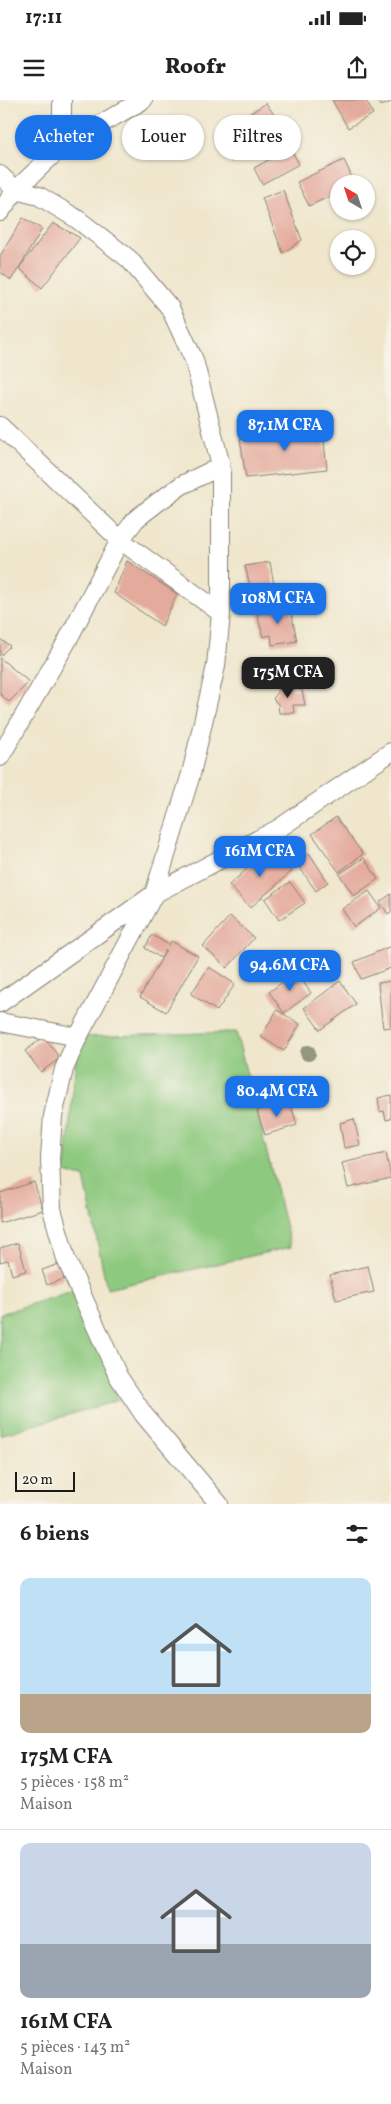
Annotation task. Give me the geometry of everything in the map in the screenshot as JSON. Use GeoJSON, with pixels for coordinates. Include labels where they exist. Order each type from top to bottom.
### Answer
{"type":"FeatureCollection","features":[{"type":"Feature","properties":{"kind":"street"},"geometry":{"type":"LineString","coordinates":[[62,100],[62,115]]}},
{"type":"Feature","properties":{"kind":"street"},"geometry":{"type":"LineString","coordinates":[[112,118],[144,100]]}},
{"type":"Feature","properties":{"kind":"street"},"geometry":{"type":"LineString","coordinates":[[0,212],[16,190],[47,160]]}},
{"type":"Feature","properties":{"kind":"street"},"geometry":{"type":"LineString","coordinates":[[0,175],[16,190],[39,196],[77,219],[129,258],[170,308],[194,360],[221,466],[221,613],[216,666],[191,774],[154,894],[78,1036],[64,1069],[53,1116],[50,1158],[52,1209],[66,1260],[118,1376],[144,1415],[219,1504]]}},
{"type":"Feature","properties":{"kind":"street"},"geometry":{"type":"LineString","coordinates":[[0,426],[120,540],[221,613]]}},
{"type":"Feature","properties":{"kind":"street"},"geometry":{"type":"LineString","coordinates":[[0,757],[66,643],[120,540],[136,519],[158,502],[182,485],[221,466]]}},
{"type":"Feature","properties":{"kind":"street"},"geometry":{"type":"LineString","coordinates":[[0,1003],[154,894],[278,828],[391,752]]}},
{"type":"Feature","properties":{"kind":"street"},"geometry":{"type":"LineString","coordinates":[[0,1022],[78,1036]]}},
{"type":"Feature","properties":{"kind":"green space"},"geometry":{"type":"Polygon","coordinates":[[[236,1032],[291,1247],[107,1289],[84,1177],[65,1173],[78,1037],[236,1032]]]}},
{"type":"Feature","properties":{"kind":"green space"},"geometry":{"type":"Polygon","coordinates":[[[78,1289],[119,1400],[0,1435],[0,1314],[78,1289]]]}},
{"type":"Feature","properties":{"kind":"building"},"geometry":{"type":"Polygon","coordinates":[[[332,100],[366,100],[373,114],[348,128],[332,100]]]}},
{"type":"Feature","properties":{"kind":"building"},"geometry":{"type":"Polygon","coordinates":[[[379,100],[391,100],[391,102],[381,106],[379,100]]]}},
{"type":"Feature","properties":{"kind":"building"},"geometry":{"type":"Polygon","coordinates":[[[266,103],[274,115],[248,115],[266,103]]]}},
{"type":"Feature","properties":{"kind":"building"},"geometry":{"type":"Polygon","coordinates":[[[268,160],[297,160],[299,164],[262,184],[254,168],[268,160]]]}},
{"type":"Feature","properties":{"kind":"building"},"geometry":{"type":"Polygon","coordinates":[[[344,160],[351,175],[330,175],[330,196],[309,206],[297,182],[344,160]]]}},
{"type":"Feature","properties":{"kind":"building"},"geometry":{"type":"Polygon","coordinates":[[[283,190],[302,240],[283,253],[262,198],[283,190]]]}},
{"type":"Feature","properties":{"kind":"building"},"geometry":{"type":"Polygon","coordinates":[[[23,218],[42,229],[11,280],[0,272],[0,256],[23,218]]]}},
{"type":"Feature","properties":{"kind":"building"},"geometry":{"type":"Polygon","coordinates":[[[53,223],[80,238],[42,288],[19,268],[53,223]]]}},
{"type":"Feature","properties":{"kind":"building"},"geometry":{"type":"Polygon","coordinates":[[[322,424],[327,469],[246,478],[240,438],[322,424]]]}},
{"type":"Feature","properties":{"kind":"building"},"geometry":{"type":"Polygon","coordinates":[[[127,561],[177,594],[162,626],[114,593],[127,561]]]}},
{"type":"Feature","properties":{"kind":"building"},"geometry":{"type":"Polygon","coordinates":[[[270,562],[277,603],[257,613],[245,566],[270,562]]]}},
{"type":"Feature","properties":{"kind":"building"},"geometry":{"type":"Polygon","coordinates":[[[290,606],[297,641],[272,645],[271,635],[263,637],[257,613],[290,606]]]}},
{"type":"Feature","properties":{"kind":"building"},"geometry":{"type":"Polygon","coordinates":[[[0,639],[10,646],[0,656],[0,639]]]}},
{"type":"Feature","properties":{"kind":"building"},"geometry":{"type":"Polygon","coordinates":[[[0,658],[29,682],[9,702],[0,694],[0,658]]]}},
{"type":"Feature","properties":{"kind":"building"},"geometry":{"type":"Polygon","coordinates":[[[292,685],[292,689],[302,690],[305,705],[293,705],[294,713],[279,713],[278,704],[273,699],[277,693],[278,686],[292,685]]]}},
{"type":"Feature","properties":{"kind":"building"},"geometry":{"type":"Polygon","coordinates":[[[336,817],[363,854],[339,872],[312,834],[336,817]]]}},
{"type":"Feature","properties":{"kind":"building"},"geometry":{"type":"Polygon","coordinates":[[[271,848],[292,871],[250,908],[229,885],[271,848]]]}},
{"type":"Feature","properties":{"kind":"building"},"geometry":{"type":"Polygon","coordinates":[[[309,853],[328,882],[316,891],[296,862],[309,853]]]}},
{"type":"Feature","properties":{"kind":"building"},"geometry":{"type":"Polygon","coordinates":[[[364,858],[378,879],[354,896],[339,874],[364,858]]]}},
{"type":"Feature","properties":{"kind":"building"},"geometry":{"type":"Polygon","coordinates":[[[290,882],[305,903],[279,920],[265,899],[290,882]]]}},
{"type":"Feature","properties":{"kind":"building"},"geometry":{"type":"Polygon","coordinates":[[[369,891],[381,908],[354,927],[342,909],[369,891]]]}},
{"type":"Feature","properties":{"kind":"building"},"geometry":{"type":"Polygon","coordinates":[[[391,894],[391,912],[388,914],[380,902],[391,894]]]}},
{"type":"Feature","properties":{"kind":"building"},"geometry":{"type":"Polygon","coordinates":[[[230,916],[254,938],[227,968],[203,946],[230,916]]]}},
{"type":"Feature","properties":{"kind":"building"},"geometry":{"type":"Polygon","coordinates":[[[152,935],[169,945],[171,941],[198,956],[166,1012],[140,997],[166,950],[161,958],[145,948],[152,935]]]}},
{"type":"Feature","properties":{"kind":"building"},"geometry":{"type":"Polygon","coordinates":[[[391,946],[391,968],[361,979],[354,962],[391,946]]]}},
{"type":"Feature","properties":{"kind":"building"},"geometry":{"type":"Polygon","coordinates":[[[209,967],[235,984],[217,1011],[191,994],[209,967]]]}},
{"type":"Feature","properties":{"kind":"building"},"geometry":{"type":"Polygon","coordinates":[[[296,972],[311,993],[284,1013],[269,992],[296,972]]]}},
{"type":"Feature","properties":{"kind":"building"},"geometry":{"type":"Polygon","coordinates":[[[340,981],[356,1004],[320,1030],[304,1008],[340,981]]]}},
{"type":"Feature","properties":{"kind":"building"},"geometry":{"type":"Polygon","coordinates":[[[391,981],[391,1027],[383,1028],[378,983],[391,981]]]}},
{"type":"Feature","properties":{"kind":"building"},"geometry":{"type":"Polygon","coordinates":[[[277,1010],[300,1024],[284,1051],[261,1037],[277,1010]]]}},
{"type":"Feature","properties":{"kind":"building"},"geometry":{"type":"Polygon","coordinates":[[[44,1037],[60,1058],[41,1072],[25,1051],[44,1037]]]}},
{"type":"Feature","properties":{"kind":"building"},"geometry":{"type":"Polygon","coordinates":[[[391,1095],[391,1119],[386,1120],[384,1111],[380,1112],[378,1098],[391,1095]]]}},
{"type":"Feature","properties":{"kind":"building"},"geometry":{"type":"Polygon","coordinates":[[[290,1102],[297,1125],[265,1135],[257,1111],[290,1102]]]}},
{"type":"Feature","properties":{"kind":"building"},"geometry":{"type":"Polygon","coordinates":[[[354,1119],[360,1145],[344,1148],[340,1123],[354,1119]]]}},
{"type":"Feature","properties":{"kind":"building"},"geometry":{"type":"Polygon","coordinates":[[[386,1153],[391,1178],[348,1188],[342,1163],[386,1153]]]}},
{"type":"Feature","properties":{"kind":"building"},"geometry":{"type":"Polygon","coordinates":[[[34,1182],[43,1210],[0,1223],[0,1193],[34,1182]]]}},
{"type":"Feature","properties":{"kind":"building"},"geometry":{"type":"Polygon","coordinates":[[[18,1243],[26,1271],[12,1275],[8,1260],[0,1262],[0,1248],[18,1243]]]}},
{"type":"Feature","properties":{"kind":"building"},"geometry":{"type":"Polygon","coordinates":[[[59,1264],[64,1279],[47,1285],[42,1270],[59,1264]]]}},
{"type":"Feature","properties":{"kind":"building"},"geometry":{"type":"Polygon","coordinates":[[[368,1266],[374,1292],[336,1300],[330,1275],[368,1266]]]}}]}
